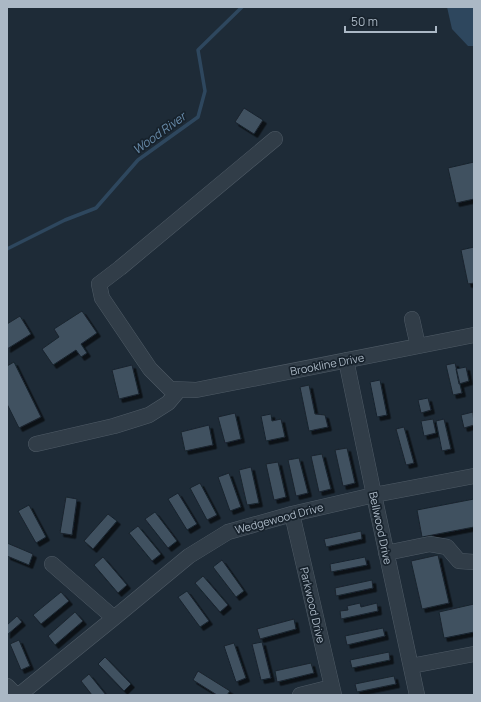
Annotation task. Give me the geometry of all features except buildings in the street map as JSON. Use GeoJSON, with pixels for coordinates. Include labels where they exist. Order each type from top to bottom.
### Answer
{"type":"FeatureCollection","features":[{"type":"Feature","properties":{"kind":"street"},"geometry":{"type":"LineString","coordinates":[[179,390],[170,389],[150,369],[102,298],[99,284],[275,139]]}},
{"type":"Feature","properties":{"kind":"street"},"geometry":{"type":"LineString","coordinates":[[412,318],[418,346]]}},
{"type":"Feature","properties":{"kind":"street","name":"Brookline Drive"},"geometry":{"type":"LineString","coordinates":[[179,390],[196,390],[474,335]]}},
{"type":"Feature","properties":{"kind":"street","name":"Bellwood Drive"},"geometry":{"type":"LineString","coordinates":[[346,360],[417,695]]}},
{"type":"Feature","properties":{"kind":"street"},"geometry":{"type":"LineString","coordinates":[[36,444],[114,426],[149,415],[168,403],[179,390]]}},
{"type":"Feature","properties":{"kind":"street","name":"Wedgewood Drive"},"geometry":{"type":"LineString","coordinates":[[7,686],[17,695],[189,556],[228,532],[292,514],[374,495],[474,476]]}},
{"type":"Feature","properties":{"kind":"street","name":"Parkwood Drive"},"geometry":{"type":"LineString","coordinates":[[292,514],[333,691]]}},
{"type":"Feature","properties":{"kind":"street"},"geometry":{"type":"LineString","coordinates":[[386,553],[430,544],[448,546],[459,561],[474,562]]}},
{"type":"Feature","properties":{"kind":"street"},"geometry":{"type":"LineString","coordinates":[[52,564],[114,618]]}},
{"type":"Feature","properties":{"kind":"street"},"geometry":{"type":"LineString","coordinates":[[411,666],[474,654]]}},
{"type":"Feature","properties":{"kind":"street"},"geometry":{"type":"LineString","coordinates":[[300,695],[333,691]]}},
{"type":"Feature","properties":{"kind":"water"},"geometry":{"type":"Polygon","coordinates":[[[447,7],[474,7],[474,46],[468,46],[452,29],[447,7]]]}},
{"type":"Feature","properties":{"kind":"waterway","name":"Wood River"},"geometry":{"type":"LineString","coordinates":[[7,249],[65,220],[96,208],[138,160],[198,117],[205,91],[198,50],[242,7]]}}]}
